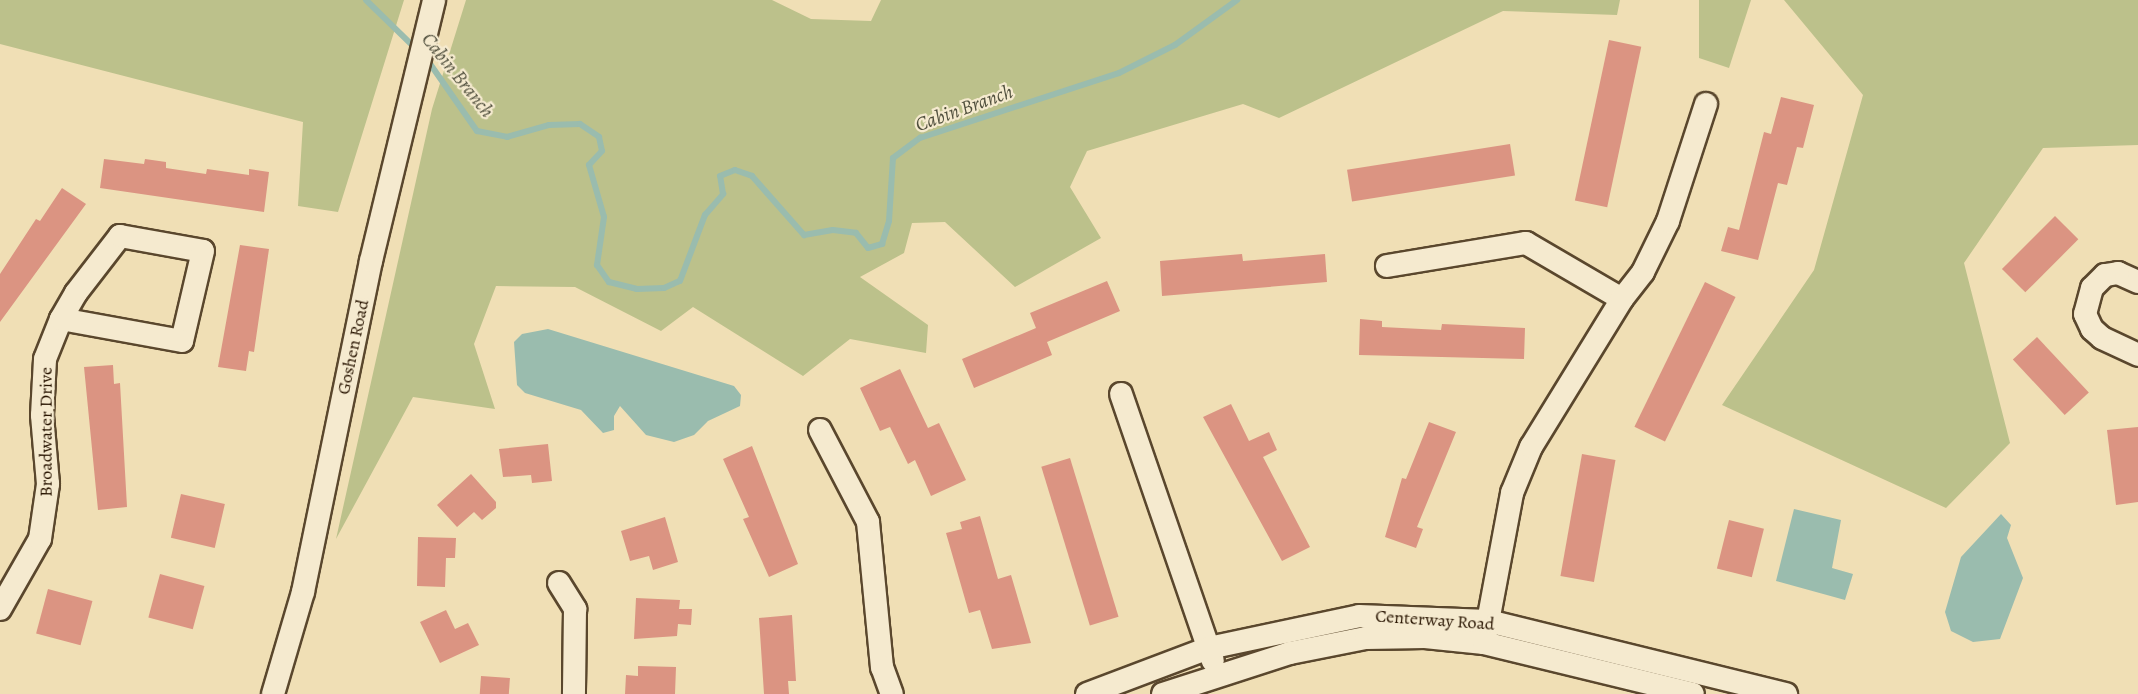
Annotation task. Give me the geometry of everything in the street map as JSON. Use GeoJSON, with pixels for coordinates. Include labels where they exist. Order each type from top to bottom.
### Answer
{"type":"FeatureCollection","features":[{"type":"Feature","properties":{"kind":"street","name":"Goshen Road"},"geometry":{"type":"LineString","coordinates":[[273,694],[303,592],[371,261],[415,70],[434,0]]}},
{"type":"Feature","properties":{"kind":"street"},"geometry":{"type":"LineString","coordinates":[[1486,632],[1512,493],[1531,447],[1622,299],[1643,272],[1668,221],[1706,104]]}},
{"type":"Feature","properties":{"kind":"street","name":"Broadwater Drive"},"geometry":{"type":"LineString","coordinates":[[0,609],[40,539],[48,484],[42,416],[45,359],[61,319],[76,293],[120,236],[203,251],[182,341],[61,319]]}},
{"type":"Feature","properties":{"kind":"street"},"geometry":{"type":"LineString","coordinates":[[1388,266],[1526,243],[1622,299]]}},
{"type":"Feature","properties":{"kind":"street"},"geometry":{"type":"LineString","coordinates":[[2138,282],[2118,273],[2105,275],[2092,288],[2085,314],[2092,329],[2102,338],[2138,355]]}},
{"type":"Feature","properties":{"kind":"street"},"geometry":{"type":"LineString","coordinates":[[1121,394],[1218,674]]}},
{"type":"Feature","properties":{"kind":"street"},"geometry":{"type":"LineString","coordinates":[[820,430],[868,522],[882,667],[892,694]]}},
{"type":"Feature","properties":{"kind":"street"},"geometry":{"type":"LineString","coordinates":[[559,583],[575,609],[574,694]]}},
{"type":"Feature","properties":{"kind":"street","name":"Centerway Road"},"geometry":{"type":"LineString","coordinates":[[1087,694],[1209,648],[1359,616],[1486,632],[1679,666],[1786,694]]}},
{"type":"Feature","properties":{"kind":"street","name":"Centerway Road"},"geometry":{"type":"LineString","coordinates":[[1163,694],[1218,674],[1290,653],[1366,638],[1425,637],[1486,632],[1680,692]]}},
{"type":"Feature","properties":{"kind":"street"},"geometry":{"type":"LineString","coordinates":[[1679,666],[1680,692]]}},
{"type":"Feature","properties":{"kind":"green space"},"geometry":{"type":"Polygon","coordinates":[[[0,0],[404,0],[338,212],[298,206],[303,122],[0,44],[0,0]]]}},
{"type":"Feature","properties":{"kind":"green space"},"geometry":{"type":"Polygon","coordinates":[[[466,0],[772,0],[811,19],[871,21],[881,0],[1620,0],[1617,15],[1503,11],[1279,118],[1243,104],[1087,151],[1070,187],[1101,238],[1015,287],[945,222],[912,223],[904,253],[860,277],[928,325],[926,353],[850,339],[803,376],[693,307],[661,331],[575,287],[496,286],[474,344],[495,409],[413,397],[336,539],[432,109],[466,0]]]}},
{"type":"Feature","properties":{"kind":"green space"},"geometry":{"type":"Polygon","coordinates":[[[1699,0],[1751,0],[1729,68],[1699,58],[1699,0]]]}},
{"type":"Feature","properties":{"kind":"green space"},"geometry":{"type":"Polygon","coordinates":[[[1784,0],[2138,0],[2138,145],[2043,148],[1964,263],[2010,443],[1946,508],[1722,405],[1814,270],[1863,95],[1784,0]]]}},
{"type":"Feature","properties":{"kind":"shaded area"},"geometry":{"type":"Polygon","coordinates":[[[548,329],[734,386],[741,395],[740,406],[708,421],[694,435],[674,442],[646,435],[620,406],[614,416],[614,430],[603,433],[581,410],[525,393],[517,385],[514,342],[522,334],[548,329]]]}},
{"type":"Feature","properties":{"kind":"shaded area"},"geometry":{"type":"Polygon","coordinates":[[[1794,509],[1841,520],[1832,568],[1853,574],[1845,600],[1776,581],[1794,509]]]}},
{"type":"Feature","properties":{"kind":"shaded area"},"geometry":{"type":"Polygon","coordinates":[[[2001,514],[2011,525],[2007,538],[2023,578],[2000,639],[1973,642],[1951,631],[1945,612],[1961,557],[2001,514]]]}},
{"type":"Feature","properties":{"kind":"building"},"geometry":{"type":"Polygon","coordinates":[[[1609,40],[1641,47],[1607,207],[1575,200],[1609,40]]]}},
{"type":"Feature","properties":{"kind":"building"},"geometry":{"type":"Polygon","coordinates":[[[1781,97],[1814,105],[1803,148],[1797,147],[1787,185],[1778,183],[1758,260],[1721,251],[1728,227],[1739,230],[1764,132],[1771,134],[1781,97]]]}},
{"type":"Feature","properties":{"kind":"building"},"geometry":{"type":"Polygon","coordinates":[[[1510,144],[1515,176],[1352,201],[1347,170],[1510,144]]]}},
{"type":"Feature","properties":{"kind":"building"},"geometry":{"type":"Polygon","coordinates":[[[104,159],[144,164],[145,159],[166,162],[166,168],[206,174],[207,169],[249,175],[249,169],[269,172],[264,212],[100,188],[104,159]]]}},
{"type":"Feature","properties":{"kind":"building"},"geometry":{"type":"Polygon","coordinates":[[[62,188],[86,204],[0,322],[0,274],[36,219],[40,221],[62,188]]]}},
{"type":"Feature","properties":{"kind":"building"},"geometry":{"type":"Polygon","coordinates":[[[2055,216],[2078,239],[2025,292],[2002,269],[2055,216]]]}},
{"type":"Feature","properties":{"kind":"building"},"geometry":{"type":"Polygon","coordinates":[[[240,245],[269,249],[254,352],[249,351],[246,371],[218,367],[240,245]]]}},
{"type":"Feature","properties":{"kind":"building"},"geometry":{"type":"Polygon","coordinates":[[[1242,254],[1243,261],[1325,254],[1327,282],[1162,296],[1160,261],[1242,254]]]}},
{"type":"Feature","properties":{"kind":"building"},"geometry":{"type":"Polygon","coordinates":[[[1107,281],[1120,311],[1047,342],[1052,355],[974,388],[962,359],[1036,328],[1030,313],[1107,281]]]}},
{"type":"Feature","properties":{"kind":"building"},"geometry":{"type":"Polygon","coordinates":[[[1705,282],[1736,297],[1665,442],[1634,427],[1705,282]]]}},
{"type":"Feature","properties":{"kind":"building"},"geometry":{"type":"Polygon","coordinates":[[[1360,319],[1382,321],[1382,327],[1441,330],[1442,324],[1525,328],[1524,359],[1359,355],[1360,319]]]}},
{"type":"Feature","properties":{"kind":"building"},"geometry":{"type":"Polygon","coordinates":[[[2037,337],[2089,393],[2065,415],[2013,360],[2037,337]]]}},
{"type":"Feature","properties":{"kind":"building"},"geometry":{"type":"Polygon","coordinates":[[[113,365],[114,384],[120,383],[127,507],[98,510],[84,367],[113,365]]]}},
{"type":"Feature","properties":{"kind":"building"},"geometry":{"type":"Polygon","coordinates":[[[900,369],[928,428],[939,423],[966,480],[931,496],[915,460],[908,464],[890,427],[880,431],[860,388],[900,369]]]}},
{"type":"Feature","properties":{"kind":"building"},"geometry":{"type":"Polygon","coordinates":[[[1231,404],[1249,441],[1269,432],[1277,450],[1263,457],[1310,547],[1282,561],[1203,417],[1231,404]]]}},
{"type":"Feature","properties":{"kind":"building"},"geometry":{"type":"Polygon","coordinates":[[[1429,422],[1456,432],[1417,527],[1423,529],[1416,548],[1385,537],[1402,478],[1406,479],[1429,422]]]}},
{"type":"Feature","properties":{"kind":"building"},"geometry":{"type":"Polygon","coordinates":[[[2138,427],[2138,502],[2116,505],[2107,430],[2138,427]]]}},
{"type":"Feature","properties":{"kind":"building"},"geometry":{"type":"Polygon","coordinates":[[[548,444],[552,481],[532,483],[531,475],[503,477],[499,449],[548,444]]]}},
{"type":"Feature","properties":{"kind":"building"},"geometry":{"type":"Polygon","coordinates":[[[752,446],[798,564],[769,577],[743,519],[749,517],[723,459],[752,446]]]}},
{"type":"Feature","properties":{"kind":"building"},"geometry":{"type":"Polygon","coordinates":[[[1582,454],[1615,460],[1594,582],[1560,576],[1582,454]]]}},
{"type":"Feature","properties":{"kind":"building"},"geometry":{"type":"Polygon","coordinates":[[[1070,458],[1119,617],[1090,626],[1041,467],[1070,458]]]}},
{"type":"Feature","properties":{"kind":"building"},"geometry":{"type":"Polygon","coordinates":[[[471,474],[496,502],[496,508],[482,520],[474,512],[457,527],[437,505],[471,474]]]}},
{"type":"Feature","properties":{"kind":"building"},"geometry":{"type":"Polygon","coordinates":[[[181,494],[225,504],[215,548],[171,538],[181,494]]]}},
{"type":"Feature","properties":{"kind":"building"},"geometry":{"type":"Polygon","coordinates":[[[980,516],[998,579],[1011,575],[1031,643],[992,649],[980,610],[969,613],[946,533],[962,529],[960,522],[980,516]]]}},
{"type":"Feature","properties":{"kind":"building"},"geometry":{"type":"Polygon","coordinates":[[[665,517],[678,562],[653,570],[649,556],[630,561],[621,531],[665,517]]]}},
{"type":"Feature","properties":{"kind":"building"},"geometry":{"type":"Polygon","coordinates":[[[1729,520],[1764,529],[1752,577],[1717,569],[1729,520]]]}},
{"type":"Feature","properties":{"kind":"building"},"geometry":{"type":"Polygon","coordinates":[[[418,537],[456,538],[455,558],[446,558],[445,587],[417,586],[418,537]]]}},
{"type":"Feature","properties":{"kind":"building"},"geometry":{"type":"Polygon","coordinates":[[[160,574],[204,586],[193,629],[148,617],[160,574]]]}},
{"type":"Feature","properties":{"kind":"building"},"geometry":{"type":"Polygon","coordinates":[[[48,589],[92,601],[81,645],[36,633],[48,589]]]}},
{"type":"Feature","properties":{"kind":"building"},"geometry":{"type":"Polygon","coordinates":[[[636,598],[680,600],[679,609],[692,609],[691,625],[678,624],[677,636],[634,639],[636,598]]]}},
{"type":"Feature","properties":{"kind":"building"},"geometry":{"type":"Polygon","coordinates":[[[446,610],[455,629],[468,623],[479,645],[440,663],[420,622],[446,610]]]}},
{"type":"Feature","properties":{"kind":"building"},"geometry":{"type":"Polygon","coordinates":[[[792,615],[796,681],[788,681],[789,694],[764,694],[759,618],[792,615]]]}},
{"type":"Feature","properties":{"kind":"building"},"geometry":{"type":"Polygon","coordinates":[[[638,666],[676,667],[675,694],[625,694],[626,675],[638,676],[638,666]]]}},
{"type":"Feature","properties":{"kind":"building"},"geometry":{"type":"Polygon","coordinates":[[[481,676],[510,678],[509,694],[480,694],[481,676]]]}},
{"type":"Feature","properties":{"kind":"waterway","name":"Cabin Branch"},"geometry":{"type":"LineString","coordinates":[[366,0],[416,49]]}},
{"type":"Feature","properties":{"kind":"waterway","name":"Cabin Branch"},"geometry":{"type":"LineString","coordinates":[[426,58],[477,131],[507,137],[549,125],[580,124],[599,137],[602,151],[589,165],[604,217],[597,265],[609,282],[637,289],[664,288],[680,281],[705,215],[723,194],[720,176],[735,170],[752,176],[804,235],[833,230],[856,233],[868,248],[882,244],[889,221],[893,158],[920,138],[1119,73],[1175,45],[1237,0]]}}]}
